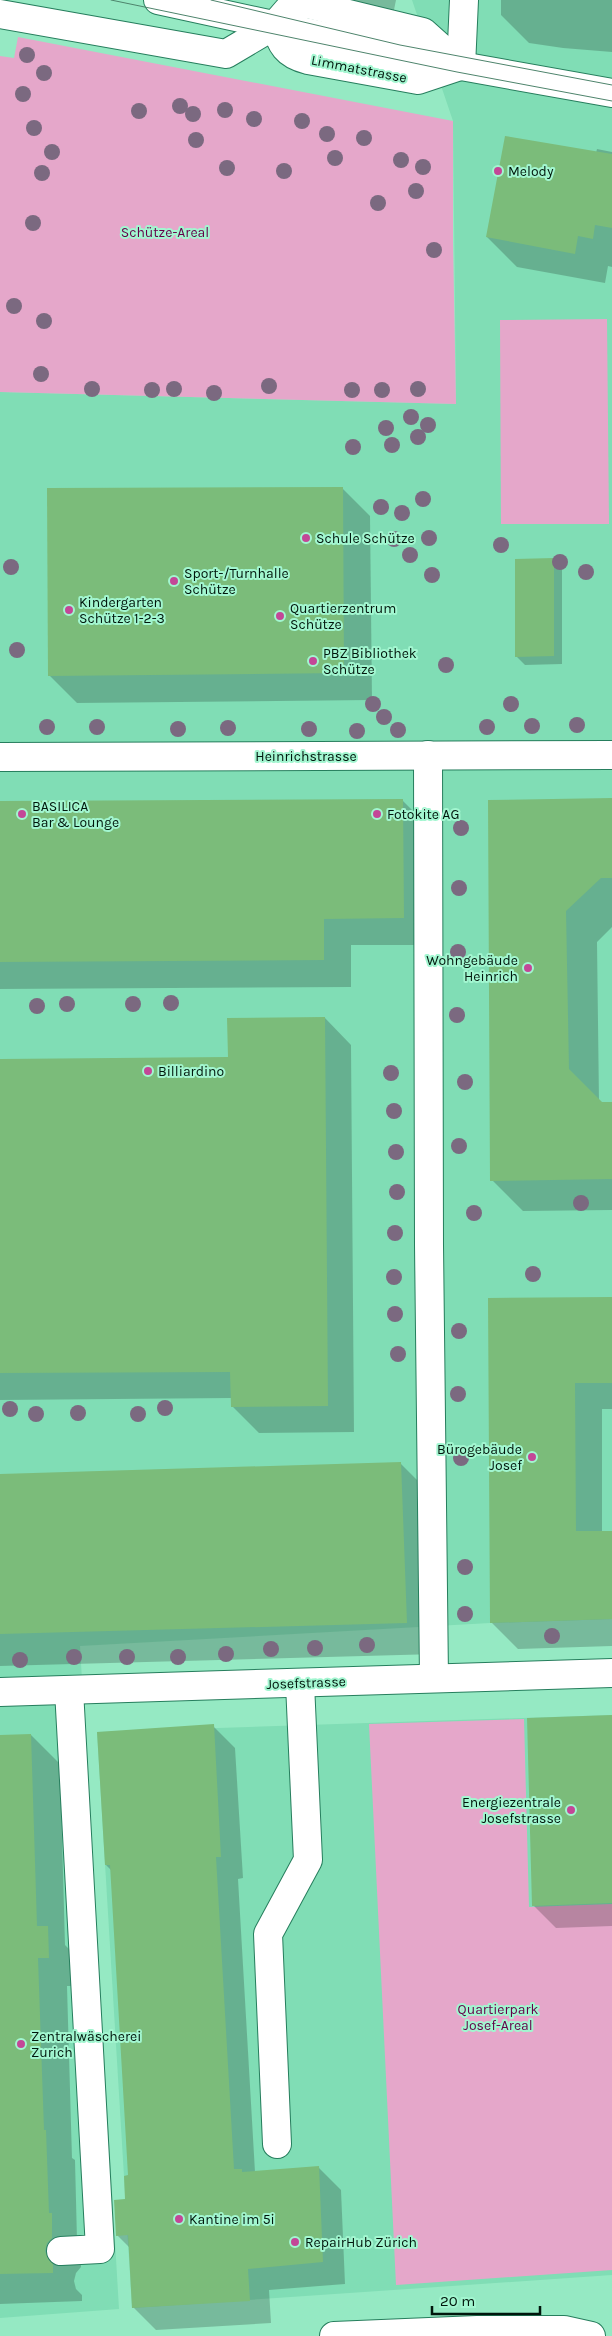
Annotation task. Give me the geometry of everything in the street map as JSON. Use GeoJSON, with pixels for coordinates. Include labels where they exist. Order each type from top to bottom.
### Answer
{"type":"FeatureCollection","features":[{"type":"Feature","properties":{"kind":"street"},"geometry":{"type":"LineString","coordinates":[[158,0],[275,25]]}},
{"type":"Feature","properties":{"kind":"street"},"geometry":{"type":"LineString","coordinates":[[461,66],[464,0]]}},
{"type":"Feature","properties":{"kind":"street"},"geometry":{"type":"LineString","coordinates":[[0,14],[226,54],[275,25],[288,10],[307,4],[424,32],[461,66]]}},
{"type":"Feature","properties":{"kind":"street","name":"Limmatstrasse"},"geometry":{"type":"LineString","coordinates":[[275,25],[283,48],[297,57],[308,60],[418,80],[461,66],[612,93]]}},
{"type":"Feature","properties":{"kind":"street"},"geometry":{"type":"LineString","coordinates":[[428,755],[434,1678]]}},
{"type":"Feature","properties":{"kind":"street","name":"Heinrichstrasse"},"geometry":{"type":"LineString","coordinates":[[0,757],[612,755]]}},
{"type":"Feature","properties":{"kind":"street","name":"Josefstrasse"},"geometry":{"type":"LineString","coordinates":[[0,1692],[612,1674]]}},
{"type":"Feature","properties":{"kind":"street"},"geometry":{"type":"LineString","coordinates":[[278,2144],[268,1934],[308,1860],[300,1684]]}},
{"type":"Feature","properties":{"kind":"street"},"geometry":{"type":"LineString","coordinates":[[61,2251],[100,2249],[69,1690]]}},
{"type":"Feature","properties":{"kind":"street"},"geometry":{"type":"LineString","coordinates":[[334,2336],[477,2330],[564,2330],[591,2336]]}},
{"type":"Feature","properties":{"kind":"shaded area"},"geometry":{"type":"Polygon","coordinates":[[[412,0],[612,0],[612,1619],[490,1623],[80,1646],[119,2309],[0,2318],[0,392],[456,404],[453,121],[412,0]]]}},
{"type":"Feature","properties":{"kind":"shaded area"},"geometry":{"type":"Polygon","coordinates":[[[612,1715],[612,2275],[132,2308],[97,1732],[612,1715]]]}},
{"type":"Feature","properties":{"kind":"green space","name":"Schütze-Areal"},"geometry":{"type":"Polygon","coordinates":[[[18,37],[453,121],[456,404],[0,392],[0,56],[14,58],[18,37]]]}},
{"type":"Feature","properties":{"kind":"green space"},"geometry":{"type":"Polygon","coordinates":[[[607,319],[609,524],[501,524],[500,320],[607,319]]]}},
{"type":"Feature","properties":{"kind":"green space","name":"Quartierpark Josef-Areal"},"geometry":{"type":"Polygon","coordinates":[[[524,1719],[529,1907],[612,1904],[612,2270],[396,2285],[369,1724],[524,1719]]]}},
{"type":"Feature","properties":{"kind":"building"},"geometry":{"type":"Polygon","coordinates":[[[505,136],[612,154],[612,228],[595,225],[593,239],[578,236],[575,254],[486,237],[505,136]]]}},
{"type":"Feature","properties":{"kind":"building"},"geometry":{"type":"Polygon","coordinates":[[[343,487],[344,673],[48,676],[47,488],[343,487]]]}},
{"type":"Feature","properties":{"kind":"building"},"geometry":{"type":"Polygon","coordinates":[[[554,558],[554,656],[515,657],[515,559],[554,558]]]}},
{"type":"Feature","properties":{"kind":"building","name":"Wohngebäude Heinrich"},"geometry":{"type":"Polygon","coordinates":[[[612,798],[612,878],[601,878],[566,911],[569,1069],[602,1102],[612,1102],[612,1179],[490,1181],[488,800],[612,798]]]}},
{"type":"Feature","properties":{"kind":"building"},"geometry":{"type":"Polygon","coordinates":[[[403,799],[404,918],[324,919],[324,960],[0,962],[0,801],[403,799]]]}},
{"type":"Feature","properties":{"kind":"building"},"geometry":{"type":"Polygon","coordinates":[[[325,1017],[328,1406],[231,1407],[230,1372],[0,1373],[0,1059],[228,1057],[227,1018],[325,1017]]]}},
{"type":"Feature","properties":{"kind":"building","name":"Bürogebäude Josef"},"geometry":{"type":"Polygon","coordinates":[[[612,1297],[612,1383],[575,1383],[576,1531],[612,1531],[612,1619],[490,1623],[488,1298],[612,1297]]]}},
{"type":"Feature","properties":{"kind":"building"},"geometry":{"type":"Polygon","coordinates":[[[401,1462],[407,1623],[0,1634],[0,1474],[401,1462]]]}},
{"type":"Feature","properties":{"kind":"building","name":"Energiezentrale Josefstrasse"},"geometry":{"type":"Polygon","coordinates":[[[612,1715],[612,1903],[532,1906],[527,1718],[612,1715]]]}},
{"type":"Feature","properties":{"kind":"building"},"geometry":{"type":"Polygon","coordinates":[[[214,1724],[221,1857],[216,1857],[234,2169],[242,2169],[242,2172],[319,2166],[323,2262],[248,2269],[250,2301],[132,2308],[128,2235],[116,2236],[114,2200],[125,2199],[124,2176],[128,2175],[110,1865],[105,1865],[97,1732],[214,1724]]]}},
{"type":"Feature","properties":{"kind":"building","name":"Zentralwäscherei Zurich"},"geometry":{"type":"Polygon","coordinates":[[[31,1734],[37,1926],[48,1926],[49,1958],[38,1958],[44,2130],[46,2130],[49,2213],[52,2213],[52,2238],[47,2243],[45,2251],[48,2259],[53,2264],[53,2273],[0,2274],[0,1735],[31,1734]]]}},
{"type":"Feature","properties":{"kind":"tram line"},"geometry":{"type":"LineString","coordinates":[[111,0],[457,72],[612,101]]}},
{"type":"Feature","properties":{"kind":"tram line"},"geometry":{"type":"LineString","coordinates":[[211,0],[400,45],[612,85]]}},
{"type":"Feature","properties":{"kind":"place","name":"Melody"},"geometry":{"type":"Point","coordinates":[498,171]}},
{"type":"Feature","properties":{"kind":"place","name":"Schule Schütze"},"geometry":{"type":"Point","coordinates":[306,538]}},
{"type":"Feature","properties":{"kind":"place","name":"Sport-/Turnhalle Schütze"},"geometry":{"type":"Point","coordinates":[174,581]}},
{"type":"Feature","properties":{"kind":"place","name":"Kindergarten Schütze 1-2-3"},"geometry":{"type":"Point","coordinates":[69,610]}},
{"type":"Feature","properties":{"kind":"place","name":"Quartierzentrum Schütze"},"geometry":{"type":"Point","coordinates":[280,616]}},
{"type":"Feature","properties":{"kind":"place","name":"PBZ Bibliothek Schütze"},"geometry":{"type":"Point","coordinates":[313,661]}},
{"type":"Feature","properties":{"kind":"place","name":"BASILICA Bar & Lounge"},"geometry":{"type":"Point","coordinates":[22,814]}},
{"type":"Feature","properties":{"kind":"place","name":"Fotokite AG"},"geometry":{"type":"Point","coordinates":[377,814]}},
{"type":"Feature","properties":{"kind":"place","name":"Wohngebäude Heinrich"},"geometry":{"type":"Point","coordinates":[528,968]}},
{"type":"Feature","properties":{"kind":"place","name":"Billiardino"},"geometry":{"type":"Point","coordinates":[148,1071]}},
{"type":"Feature","properties":{"kind":"place","name":"Bürogebäude Josef"},"geometry":{"type":"Point","coordinates":[532,1457]}},
{"type":"Feature","properties":{"kind":"place","name":"Energiezentrale Josefstrasse"},"geometry":{"type":"Point","coordinates":[571,1810]}},
{"type":"Feature","properties":{"kind":"place","name":"Zentralwäscherei Zurich"},"geometry":{"type":"Point","coordinates":[21,2044]}},
{"type":"Feature","properties":{"kind":"place","name":"Kantine im 5i"},"geometry":{"type":"Point","coordinates":[179,2219]}},
{"type":"Feature","properties":{"kind":"place","name":"RepairHub Zürich"},"geometry":{"type":"Point","coordinates":[295,2242]}}]}
